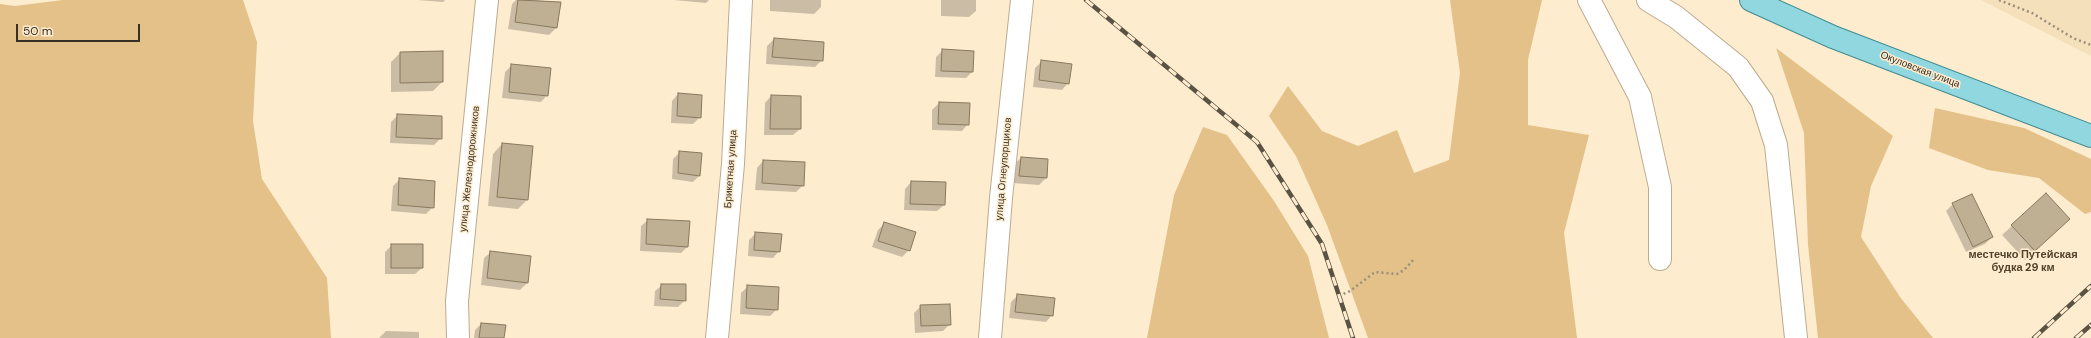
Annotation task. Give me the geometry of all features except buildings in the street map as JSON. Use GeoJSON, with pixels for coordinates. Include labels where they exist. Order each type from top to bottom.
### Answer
{"type":"FeatureCollection","features":[{"type":"Feature","properties":{"kind":"main road","name":"Окуловская улица"},"geometry":{"type":"LineString","coordinates":[[1751,0],[1833,37],[2090,135]]}},
{"type":"Feature","properties":{"kind":"street","name":"улица Железнодорожников"},"geometry":{"type":"LineString","coordinates":[[458,338],[458,301],[487,0]]}},
{"type":"Feature","properties":{"kind":"street","name":"Брикетная улица"},"geometry":{"type":"LineString","coordinates":[[716,338],[733,164],[741,0]]}},
{"type":"Feature","properties":{"kind":"street","name":"улица Огнеупорщиков"},"geometry":{"type":"LineString","coordinates":[[990,338],[1001,198],[1022,0]]}},
{"type":"Feature","properties":{"kind":"street"},"geometry":{"type":"LineString","coordinates":[[1589,0],[1640,97],[1660,187],[1660,259]]}},
{"type":"Feature","properties":{"kind":"street"},"geometry":{"type":"LineString","coordinates":[[1648,0],[1676,17],[1738,67],[1762,101],[1776,145],[1796,338]]}},
{"type":"Feature","properties":{"kind":"path"},"geometry":{"type":"LineString","coordinates":[[1999,0],[2032,13],[2073,38],[2091,45]]}},
{"type":"Feature","properties":{"kind":"path"},"geometry":{"type":"LineString","coordinates":[[1339,296],[1350,291],[1375,272],[1397,274],[1404,270],[1414,259]]}},
{"type":"Feature","properties":{"kind":"shaded area"},"geometry":{"type":"Polygon","coordinates":[[[63,0],[243,0],[257,42],[253,121],[262,179],[327,278],[331,338],[0,338],[0,4],[15,6],[63,0]]]}},
{"type":"Feature","properties":{"kind":"shaded area"},"geometry":{"type":"Polygon","coordinates":[[[1450,0],[1542,0],[1528,60],[1528,125],[1589,135],[1564,233],[1577,338],[1368,338],[1327,225],[1296,156],[1269,116],[1288,86],[1322,131],[1358,146],[1397,130],[1414,173],[1449,160],[1460,73],[1450,0]]]}},
{"type":"Feature","properties":{"kind":"shaded area"},"geometry":{"type":"Polygon","coordinates":[[[1981,0],[2091,0],[2091,56],[1981,0]]]}},
{"type":"Feature","properties":{"kind":"shaded area"},"geometry":{"type":"Polygon","coordinates":[[[1776,48],[1893,136],[1871,186],[1861,237],[1900,297],[1933,338],[1818,338],[1808,245],[1804,133],[1776,48]]]}},
{"type":"Feature","properties":{"kind":"shaded area"},"geometry":{"type":"Polygon","coordinates":[[[1935,108],[2024,128],[2091,159],[2091,212],[2085,214],[2039,178],[1988,170],[1929,148],[1935,108]]]}},
{"type":"Feature","properties":{"kind":"shaded area"},"geometry":{"type":"Polygon","coordinates":[[[1203,127],[1227,135],[1274,201],[1308,256],[1329,338],[1147,338],[1174,195],[1203,127]]]}},
{"type":"Feature","properties":{"kind":"railway"},"geometry":{"type":"LineString","coordinates":[[1086,0],[1257,142],[1322,244],[1353,338]]}},
{"type":"Feature","properties":{"kind":"railway"},"geometry":{"type":"LineString","coordinates":[[2034,338],[2091,286]]}},
{"type":"Feature","properties":{"kind":"railway"},"geometry":{"type":"LineString","coordinates":[[2076,338],[2091,325]]}},
{"type":"Feature","properties":{"kind":"district","name":"местечко Путейская будка 29 км"},"geometry":{"type":"Point","coordinates":[2023,261]}}]}
